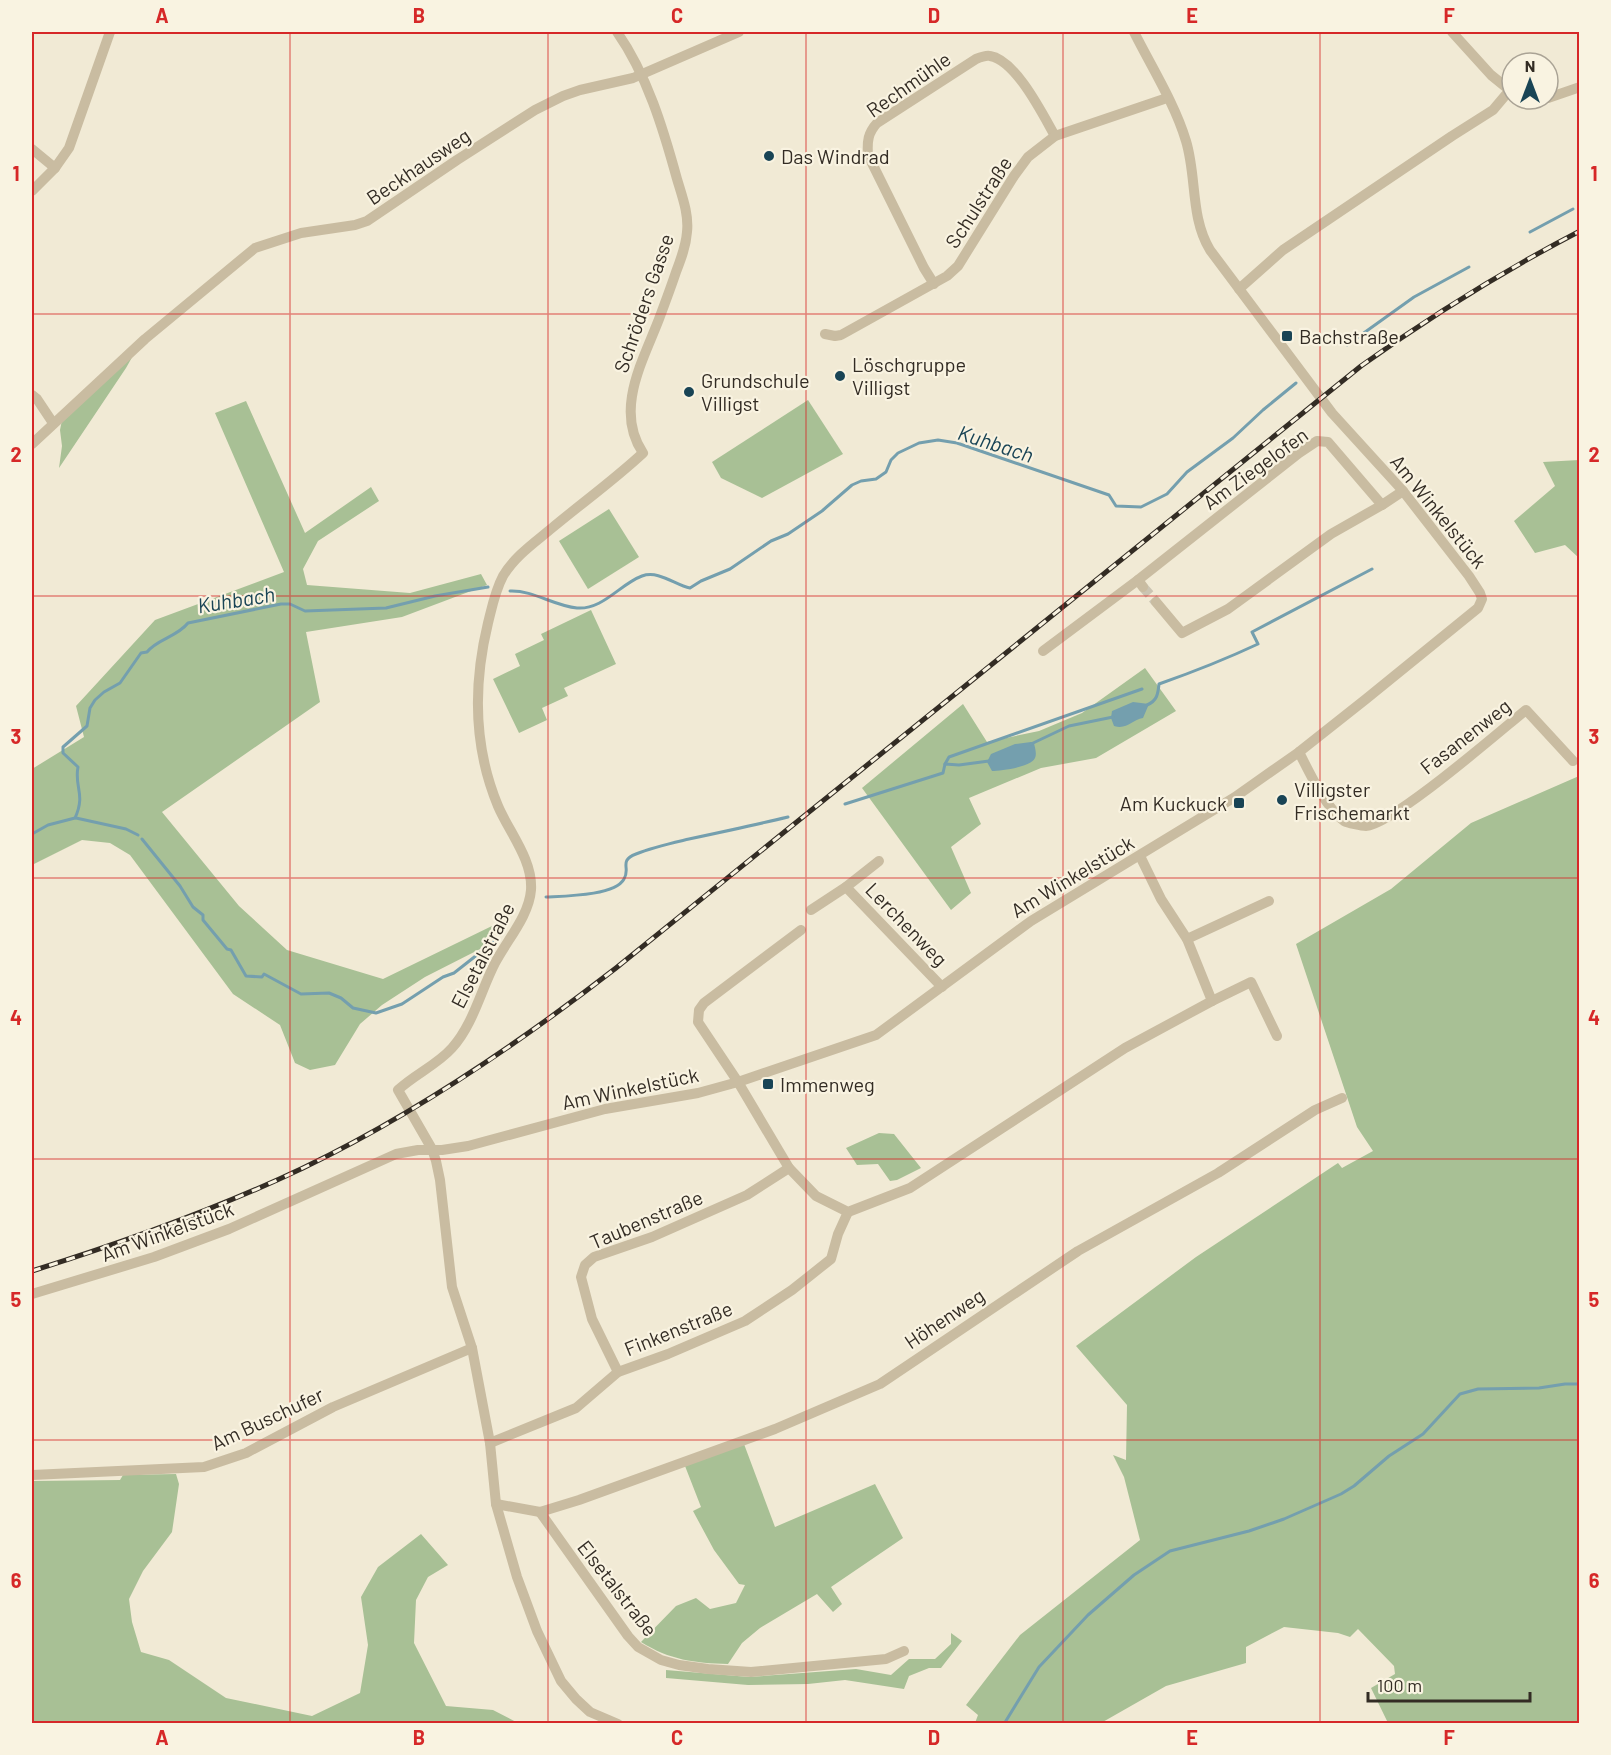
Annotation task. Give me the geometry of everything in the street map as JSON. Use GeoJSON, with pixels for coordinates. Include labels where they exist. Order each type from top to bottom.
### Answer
{"type":"FeatureCollection","features":[{"type":"Feature","properties":{"kind":"street"},"geometry":{"type":"LineString","coordinates":[[32,191],[55,168],[69,148],[110,32]]}},
{"type":"Feature","properties":{"kind":"street","name":"Schröders Gasse"},"geometry":{"type":"LineString","coordinates":[[617,32],[642,73],[672,160],[684,202],[688,232],[685,248],[638,371],[632,393],[631,417],[635,436],[643,453]]}},
{"type":"Feature","properties":{"kind":"street","name":"Beckhausweg"},"geometry":{"type":"LineString","coordinates":[[32,444],[145,339],[255,248],[300,233],[355,225],[367,221],[536,110],[571,93],[633,78],[739,32]]}},
{"type":"Feature","properties":{"kind":"street","name":"Am Winkelstück"},"geometry":{"type":"LineString","coordinates":[[32,1294],[144,1261],[229,1229],[396,1154],[418,1149],[452,1149],[468,1146],[606,1109],[698,1093],[738,1082],[876,1035],[1031,921],[1236,797],[1299,752],[1478,608],[1482,599],[1469,576],[1402,491],[1332,412],[1210,250],[1201,232],[1197,214],[1186,139],[1134,32]]}},
{"type":"Feature","properties":{"kind":"street"},"geometry":{"type":"LineString","coordinates":[[1452,32],[1500,83]]}},
{"type":"Feature","properties":{"kind":"street","name":"Rechmühle"},"geometry":{"type":"LineString","coordinates":[[934,284],[868,155],[867,142],[870,131],[877,123],[976,59],[988,55],[998,58],[1010,68],[1024,85],[1055,136]]}},
{"type":"Feature","properties":{"kind":"street"},"geometry":{"type":"LineString","coordinates":[[1560,94],[1580,87]]}},
{"type":"Feature","properties":{"kind":"street","name":"Schulstraße"},"geometry":{"type":"LineString","coordinates":[[825,334],[841,335],[947,276],[958,266],[1028,157],[1055,136],[1167,98]]}},
{"type":"Feature","properties":{"kind":"street"},"geometry":{"type":"LineString","coordinates":[[1239,289],[1283,250],[1493,110],[1500,103]]}},
{"type":"Feature","properties":{"kind":"street"},"geometry":{"type":"LineString","coordinates":[[32,149],[55,168]]}},
{"type":"Feature","properties":{"kind":"street"},"geometry":{"type":"LineString","coordinates":[[32,395],[53,423]]}},
{"type":"Feature","properties":{"kind":"street","name":"Am Ziegelofen"},"geometry":{"type":"LineString","coordinates":[[1043,651],[1141,583],[1290,460],[1317,441],[1328,442],[1382,506]]}},
{"type":"Feature","properties":{"kind":"street","name":"Elsetalstraße"},"geometry":{"type":"LineString","coordinates":[[618,1724],[590,1712],[561,1681],[537,1631],[517,1576],[496,1504],[490,1443],[472,1348],[452,1287],[440,1180],[432,1149],[400,1092],[445,1055],[462,1034],[495,962],[522,916],[531,893],[531,882],[524,858],[503,818],[490,784],[477,719],[476,698],[481,658],[495,594],[504,575],[522,553],[643,453]]}},
{"type":"Feature","properties":{"kind":"street"},"geometry":{"type":"LineString","coordinates":[[1156,602],[1182,633],[1228,609],[1331,534],[1382,506],[1402,491]]}},
{"type":"Feature","properties":{"kind":"street","name":"Fasanenweg"},"geometry":{"type":"LineString","coordinates":[[1299,752],[1321,794],[1345,821],[1367,826],[1388,817],[1415,798],[1460,765],[1526,710],[1573,761]]}},
{"type":"Feature","properties":{"kind":"street"},"geometry":{"type":"LineString","coordinates":[[1140,856],[1161,899],[1187,939],[1212,1001]]}},
{"type":"Feature","properties":{"kind":"street","name":"Lerchenweg"},"geometry":{"type":"LineString","coordinates":[[811,910],[846,887],[879,861]]}},
{"type":"Feature","properties":{"kind":"street","name":"Lerchenweg"},"geometry":{"type":"LineString","coordinates":[[846,887],[942,987]]}},
{"type":"Feature","properties":{"kind":"street"},"geometry":{"type":"LineString","coordinates":[[1187,939],[1269,901]]}},
{"type":"Feature","properties":{"kind":"street"},"geometry":{"type":"LineString","coordinates":[[801,930],[704,1003],[699,1011],[698,1022],[738,1082],[789,1168],[816,1196],[848,1212],[910,1188],[1125,1048],[1251,982],[1277,1036]]}},
{"type":"Feature","properties":{"kind":"street","name":"Höhenweg"},"geometry":{"type":"LineString","coordinates":[[540,1512],[775,1429],[880,1383],[1078,1251],[1218,1173],[1315,1110],[1342,1098]]}},
{"type":"Feature","properties":{"kind":"street","name":"Taubenstraße"},"geometry":{"type":"LineString","coordinates":[[618,1372],[592,1319],[581,1277],[585,1265],[594,1257],[652,1238],[747,1195],[789,1168]]}},
{"type":"Feature","properties":{"kind":"street","name":"Finkenstraße"},"geometry":{"type":"LineString","coordinates":[[490,1443],[576,1408],[618,1372],[668,1354],[745,1321],[792,1290],[831,1259],[838,1234],[848,1212]]}},
{"type":"Feature","properties":{"kind":"street","name":"Am Buschufer"},"geometry":{"type":"LineString","coordinates":[[32,1475],[204,1467],[246,1453],[333,1407],[472,1348]]}},
{"type":"Feature","properties":{"kind":"street"},"geometry":{"type":"LineString","coordinates":[[496,1504],[540,1512]]}},
{"type":"Feature","properties":{"kind":"street","name":"Elsetalstraße"},"geometry":{"type":"LineString","coordinates":[[540,1512],[628,1636],[638,1647],[661,1660],[679,1665],[751,1672],[886,1659],[904,1651]]}},
{"type":"Feature","properties":{"kind":"green space"},"geometry":{"type":"Polygon","coordinates":[[[135,352],[126,368],[59,468],[62,420],[135,352]]]}},
{"type":"Feature","properties":{"kind":"green space"},"geometry":{"type":"Polygon","coordinates":[[[808,400],[843,454],[762,498],[721,478],[712,462],[808,400]]]}},
{"type":"Feature","properties":{"kind":"green space"},"geometry":{"type":"Polygon","coordinates":[[[246,401],[305,533],[371,487],[379,501],[318,541],[303,569],[307,585],[410,593],[481,574],[487,585],[402,617],[306,632],[320,702],[162,812],[239,906],[287,950],[383,979],[494,925],[484,947],[425,977],[382,1005],[360,1024],[335,1065],[310,1070],[295,1063],[280,1025],[233,994],[130,855],[110,843],[82,840],[32,865],[32,769],[84,737],[76,706],[155,620],[284,572],[215,413],[246,401]]]}},
{"type":"Feature","properties":{"kind":"green space"},"geometry":{"type":"Polygon","coordinates":[[[1579,460],[1579,558],[1565,545],[1535,553],[1514,521],[1555,486],[1543,462],[1579,460]]]}},
{"type":"Feature","properties":{"kind":"green space"},"geometry":{"type":"Polygon","coordinates":[[[609,509],[639,557],[588,589],[559,541],[609,509]]]}},
{"type":"Feature","properties":{"kind":"green space"},"geometry":{"type":"Polygon","coordinates":[[[591,610],[616,664],[564,688],[568,696],[542,708],[547,720],[519,733],[493,679],[520,666],[515,654],[544,640],[541,634],[591,610]]]}},
{"type":"Feature","properties":{"kind":"green space"},"geometry":{"type":"Polygon","coordinates":[[[1145,668],[1176,711],[1096,758],[1041,768],[969,798],[981,824],[951,847],[971,893],[951,910],[862,788],[963,704],[987,742],[1039,731],[1082,713],[1145,668]]]}},
{"type":"Feature","properties":{"kind":"green space"},"geometry":{"type":"Polygon","coordinates":[[[1579,776],[1579,1723],[1388,1723],[1371,1688],[1395,1674],[1394,1666],[1358,1629],[1350,1637],[1338,1633],[1284,1627],[1246,1647],[1246,1663],[1166,1686],[1101,1723],[975,1723],[978,1715],[966,1705],[1020,1635],[1140,1540],[1124,1477],[1113,1455],[1126,1460],[1127,1405],[1076,1346],[1196,1257],[1338,1163],[1342,1168],[1373,1151],[1357,1127],[1296,944],[1391,889],[1471,823],[1579,776]]]}},
{"type":"Feature","properties":{"kind":"green space"},"geometry":{"type":"Polygon","coordinates":[[[879,1133],[894,1134],[921,1168],[890,1181],[878,1164],[857,1165],[846,1148],[879,1133]]]}},
{"type":"Feature","properties":{"kind":"green space"},"geometry":{"type":"Polygon","coordinates":[[[744,1444],[775,1527],[875,1484],[903,1538],[831,1587],[842,1604],[833,1612],[817,1594],[760,1628],[742,1643],[728,1664],[704,1663],[672,1657],[641,1642],[676,1606],[696,1598],[710,1609],[736,1603],[745,1585],[739,1584],[714,1550],[693,1511],[701,1507],[685,1466],[744,1444]]]}},
{"type":"Feature","properties":{"kind":"green space"},"geometry":{"type":"Polygon","coordinates":[[[176,1474],[179,1484],[172,1532],[143,1571],[129,1599],[132,1622],[141,1652],[169,1660],[226,1698],[312,1716],[360,1693],[368,1645],[361,1597],[378,1567],[421,1534],[448,1565],[428,1577],[416,1600],[414,1643],[446,1706],[493,1710],[518,1723],[32,1723],[32,1481],[120,1480],[123,1475],[176,1474]]]}},
{"type":"Feature","properties":{"kind":"green space"},"geometry":{"type":"Polygon","coordinates":[[[951,1633],[962,1641],[941,1668],[929,1668],[909,1676],[904,1689],[845,1680],[808,1684],[748,1685],[666,1678],[666,1670],[749,1677],[856,1669],[891,1675],[909,1659],[935,1659],[951,1644],[951,1633]]]}},
{"type":"Feature","properties":{"kind":"water"},"geometry":{"type":"Polygon","coordinates":[[[1133,702],[1149,704],[1143,718],[1126,726],[1114,726],[1111,718],[1112,711],[1133,702]]]}},
{"type":"Feature","properties":{"kind":"water"},"geometry":{"type":"Polygon","coordinates":[[[1034,743],[1036,753],[1035,758],[1028,764],[992,771],[987,762],[991,754],[1015,744],[1034,743]]]}},
{"type":"Feature","properties":{"kind":"waterway","name":"Kuhbach"},"geometry":{"type":"LineString","coordinates":[[1530,232],[1573,209]]}},
{"type":"Feature","properties":{"kind":"waterway","name":"Kuhbach"},"geometry":{"type":"LineString","coordinates":[[1347,345],[1414,297],[1469,267]]}},
{"type":"Feature","properties":{"kind":"waterway","name":"Kuhbach"},"geometry":{"type":"LineString","coordinates":[[510,591],[527,593],[568,607],[586,608],[603,601],[642,576],[661,576],[690,588],[730,569],[771,541],[788,534],[822,511],[852,485],[876,479],[886,472],[891,460],[898,453],[919,443],[938,440],[957,443],[1109,495],[1116,506],[1141,507],[1167,494],[1187,472],[1233,438],[1296,383]]}},
{"type":"Feature","properties":{"kind":"waterway"},"geometry":{"type":"LineString","coordinates":[[1147,705],[1156,697],[1159,684],[1258,644],[1252,632],[1372,569]]}},
{"type":"Feature","properties":{"kind":"waterway","name":"Kuhbach"},"geometry":{"type":"LineString","coordinates":[[32,834],[48,825],[75,818],[80,803],[78,767],[63,753],[63,747],[87,726],[90,708],[95,700],[120,683],[141,653],[147,652],[188,623],[281,604],[290,604],[305,611],[386,608],[435,596],[488,587]]}},
{"type":"Feature","properties":{"kind":"waterway"},"geometry":{"type":"LineString","coordinates":[[945,764],[949,757],[1142,689]]}},
{"type":"Feature","properties":{"kind":"waterway"},"geometry":{"type":"LineString","coordinates":[[1031,744],[1069,726],[1113,717]]}},
{"type":"Feature","properties":{"kind":"waterway"},"geometry":{"type":"LineString","coordinates":[[845,804],[943,773],[945,764],[959,765],[989,761]]}},
{"type":"Feature","properties":{"kind":"waterway"},"geometry":{"type":"LineString","coordinates":[[546,897],[588,894],[619,885],[626,875],[628,859],[649,849],[788,817]]}},
{"type":"Feature","properties":{"kind":"waterway"},"geometry":{"type":"LineString","coordinates":[[76,818],[126,829],[138,835]]}},
{"type":"Feature","properties":{"kind":"waterway"},"geometry":{"type":"LineString","coordinates":[[142,839],[180,886],[193,907],[203,915],[203,920],[227,949],[231,950],[246,976],[262,977],[264,974],[301,994],[329,993],[341,998],[353,1008],[376,1013],[402,1004],[443,977],[454,973],[496,940]]}},
{"type":"Feature","properties":{"kind":"waterway"},"geometry":{"type":"LineString","coordinates":[[1004,1724],[1039,1667],[1088,1615],[1134,1575],[1170,1551],[1249,1531],[1284,1519],[1341,1494],[1389,1456],[1423,1434],[1460,1394],[1478,1389],[1539,1388],[1580,1384]]}},
{"type":"Feature","properties":{"kind":"tunnel"},"geometry":{"type":"LineString","coordinates":[[1143,587],[1156,602]]}},
{"type":"Feature","properties":{"kind":"railway"},"geometry":{"type":"LineString","coordinates":[[32,1271],[169,1224],[236,1198],[303,1168],[385,1125],[465,1076],[542,1024],[616,968],[1361,366],[1468,295],[1580,231]]}},
{"type":"Feature","properties":{"kind":"place","name":"Das Windrad"},"geometry":{"type":"Point","coordinates":[769,156]}},
{"type":"Feature","properties":{"kind":"place","name":"Bachstraße"},"geometry":{"type":"Point","coordinates":[1287,336]}},
{"type":"Feature","properties":{"kind":"place","name":"Löschgruppe Villigst"},"geometry":{"type":"Point","coordinates":[840,376]}},
{"type":"Feature","properties":{"kind":"place","name":"Grundschule Villigst"},"geometry":{"type":"Point","coordinates":[689,392]}},
{"type":"Feature","properties":{"kind":"place","name":"Villigster Frischemarkt"},"geometry":{"type":"Point","coordinates":[1282,800]}},
{"type":"Feature","properties":{"kind":"place","name":"Am Kuckuck"},"geometry":{"type":"Point","coordinates":[1239,803]}},
{"type":"Feature","properties":{"kind":"place","name":"Immenweg"},"geometry":{"type":"Point","coordinates":[768,1084]}}]}
